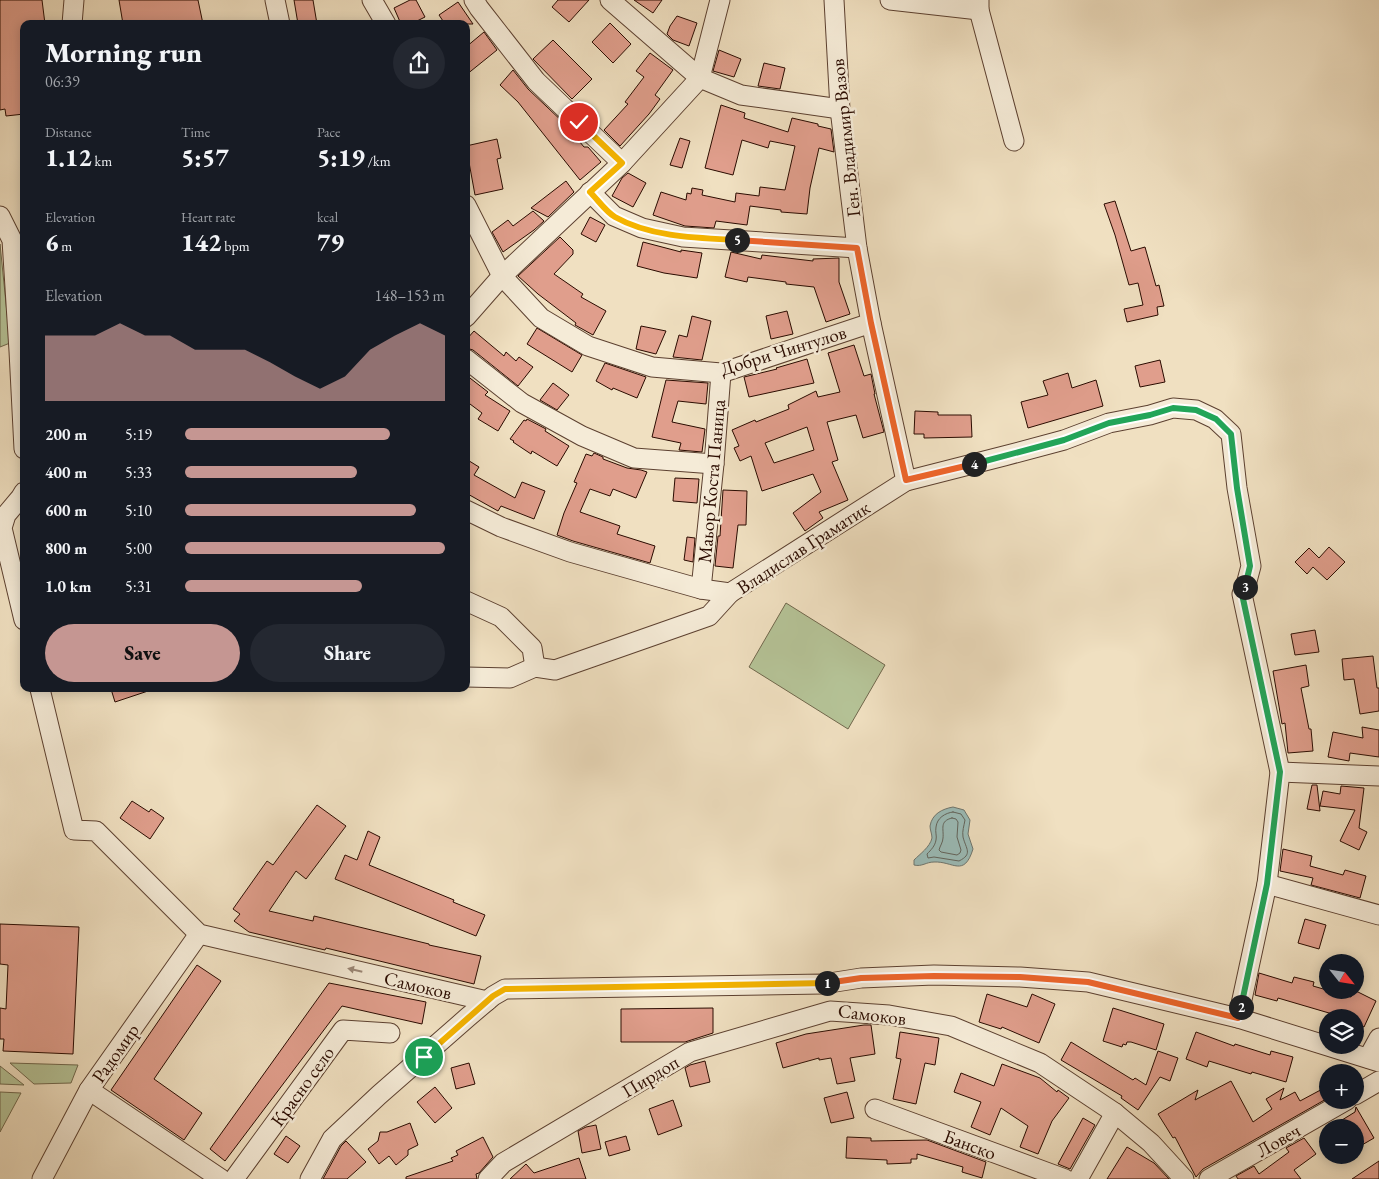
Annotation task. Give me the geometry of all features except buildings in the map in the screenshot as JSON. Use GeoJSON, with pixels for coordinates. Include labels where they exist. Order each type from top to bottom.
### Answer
{"type":"FeatureCollection","features":[{"type":"Feature","properties":{"kind":"street"},"geometry":{"type":"LineString","coordinates":[[72,20],[74,0]]}},
{"type":"Feature","properties":{"kind":"street"},"geometry":{"type":"LineString","coordinates":[[275,0],[279,20]]}},
{"type":"Feature","properties":{"kind":"street"},"geometry":{"type":"LineString","coordinates":[[372,0],[384,20]]}},
{"type":"Feature","properties":{"kind":"street"},"geometry":{"type":"LineString","coordinates":[[474,0],[478,8],[536,81],[622,163]]}},
{"type":"Feature","properties":{"kind":"street"},"geometry":{"type":"LineString","coordinates":[[610,0],[700,78],[741,95],[840,110]]}},
{"type":"Feature","properties":{"kind":"street"},"geometry":{"type":"LineString","coordinates":[[470,313],[502,276],[622,163],[700,78],[720,0]]}},
{"type":"Feature","properties":{"kind":"street","name":"Ген. Владимир Вазов"},"geometry":{"type":"LineString","coordinates":[[834,0],[840,110],[857,248],[871,323],[906,480]]}},
{"type":"Feature","properties":{"kind":"street"},"geometry":{"type":"LineString","coordinates":[[890,0],[979,5],[1014,141]]}},
{"type":"Feature","properties":{"kind":"street"},"geometry":{"type":"LineString","coordinates":[[590,192],[614,216],[642,228],[683,237],[857,248]]}},
{"type":"Feature","properties":{"kind":"street","name":"Добри Чинтулов"},"geometry":{"type":"LineString","coordinates":[[470,213],[502,276],[541,318],[588,346],[652,367],[721,373],[871,323]]}},
{"type":"Feature","properties":{"kind":"street"},"geometry":{"type":"LineString","coordinates":[[0,216],[12,240],[20,371]]}},
{"type":"Feature","properties":{"kind":"street"},"geometry":{"type":"LineString","coordinates":[[470,362],[522,403],[582,436],[634,458],[714,464]]}},
{"type":"Feature","properties":{"kind":"street","name":"Маьор Коста Паница"},"geometry":{"type":"LineString","coordinates":[[701,589],[721,373]]}},
{"type":"Feature","properties":{"kind":"street","name":"Владислав Граматик"},"geometry":{"type":"LineString","coordinates":[[470,512],[501,527],[570,552],[701,589],[730,593],[906,480],[1064,440],[1109,423],[1150,415],[1173,408],[1196,410],[1216,419],[1231,434],[1237,488],[1250,566],[1242,594],[1280,772],[1267,884],[1238,1018]]}},
{"type":"Feature","properties":{"kind":"street"},"geometry":{"type":"LineString","coordinates":[[15,502],[6,515],[2,528],[20,603]]}},
{"type":"Feature","properties":{"kind":"street"},"geometry":{"type":"LineString","coordinates":[[470,677],[510,678],[536,667],[555,670],[709,616],[730,593]]}},
{"type":"Feature","properties":{"kind":"street"},"geometry":{"type":"LineString","coordinates":[[470,603],[501,617],[532,648],[536,667]]}},
{"type":"Feature","properties":{"kind":"street"},"geometry":{"type":"LineString","coordinates":[[41,692],[74,830],[96,831],[199,934]]}},
{"type":"Feature","properties":{"kind":"street"},"geometry":{"type":"LineString","coordinates":[[1280,772],[1379,776]]}},
{"type":"Feature","properties":{"kind":"street"},"geometry":{"type":"LineString","coordinates":[[1267,884],[1379,915]]}},
{"type":"Feature","properties":{"kind":"street","name":"Самоков"},"geometry":{"type":"LineString","coordinates":[[199,934],[487,1001],[505,989],[823,984],[830,1011],[889,1015],[950,1026],[1040,1063],[1115,1113],[1151,1143],[1184,1179]]}},
{"type":"Feature","properties":{"kind":"street","name":"Радомир"},"geometry":{"type":"LineString","coordinates":[[42,1179],[88,1090],[199,934]]}},
{"type":"Feature","properties":{"kind":"street"},"geometry":{"type":"LineString","coordinates":[[823,984],[861,978],[934,976],[1020,977],[1088,982],[1238,1018],[1373,1060],[1379,1038]]}},
{"type":"Feature","properties":{"kind":"street"},"geometry":{"type":"LineString","coordinates":[[310,1179],[332,1138],[487,1001]]}},
{"type":"Feature","properties":{"kind":"street","name":"Пирдоп"},"geometry":{"type":"LineString","coordinates":[[488,1179],[503,1163],[690,1052],[830,1011]]}},
{"type":"Feature","properties":{"kind":"street","name":"Красно село"},"geometry":{"type":"LineString","coordinates":[[234,1179],[344,1030],[390,1033]]}},
{"type":"Feature","properties":{"kind":"street"},"geometry":{"type":"LineString","coordinates":[[1364,1090],[1379,1081]]}},
{"type":"Feature","properties":{"kind":"street"},"geometry":{"type":"LineString","coordinates":[[88,1090],[221,1179]]}},
{"type":"Feature","properties":{"kind":"street","name":"Банско"},"geometry":{"type":"LineString","coordinates":[[875,1109],[1065,1179]]}},
{"type":"Feature","properties":{"kind":"street","name":"Ловеч"},"geometry":{"type":"LineString","coordinates":[[1209,1179],[1330,1109]]}},
{"type":"Feature","properties":{"kind":"street"},"geometry":{"type":"LineString","coordinates":[[1078,1179],[1115,1113]]}},
{"type":"Feature","properties":{"kind":"green space"},"geometry":{"type":"Polygon","coordinates":[[[0,244],[10,343],[0,347],[0,244]]]}},
{"type":"Feature","properties":{"kind":"green space"},"geometry":{"type":"Polygon","coordinates":[[[786,603],[885,665],[848,729],[749,667],[786,603]]]}},
{"type":"Feature","properties":{"kind":"green space"},"geometry":{"type":"Polygon","coordinates":[[[10,1063],[78,1065],[71,1083],[34,1084],[10,1063]]]}},
{"type":"Feature","properties":{"kind":"green space"},"geometry":{"type":"Polygon","coordinates":[[[0,1066],[24,1085],[0,1084],[0,1066]]]}},
{"type":"Feature","properties":{"kind":"green space"},"geometry":{"type":"Polygon","coordinates":[[[0,1092],[21,1093],[0,1132],[0,1092]]]}},
{"type":"Feature","properties":{"kind":"water"},"geometry":{"type":"Polygon","coordinates":[[[953,807],[964,810],[970,820],[968,834],[973,849],[970,858],[962,866],[941,862],[914,865],[914,860],[931,841],[930,826],[935,815],[953,807]]]}},
{"type":"Feature","properties":{"kind":"route"},"geometry":{"type":"LineString","coordinates":[[424,1057],[487,1001],[505,989],[823,984],[861,978],[934,976],[1020,977],[1088,982],[1238,1018],[1267,884],[1280,772],[1242,594],[1250,566],[1237,488],[1231,434],[1216,419],[1196,410],[1173,408],[1150,415],[1109,423],[1064,440],[906,480],[871,323],[857,248],[683,237],[642,228],[614,216],[590,192],[622,163],[579,122]]}}]}
